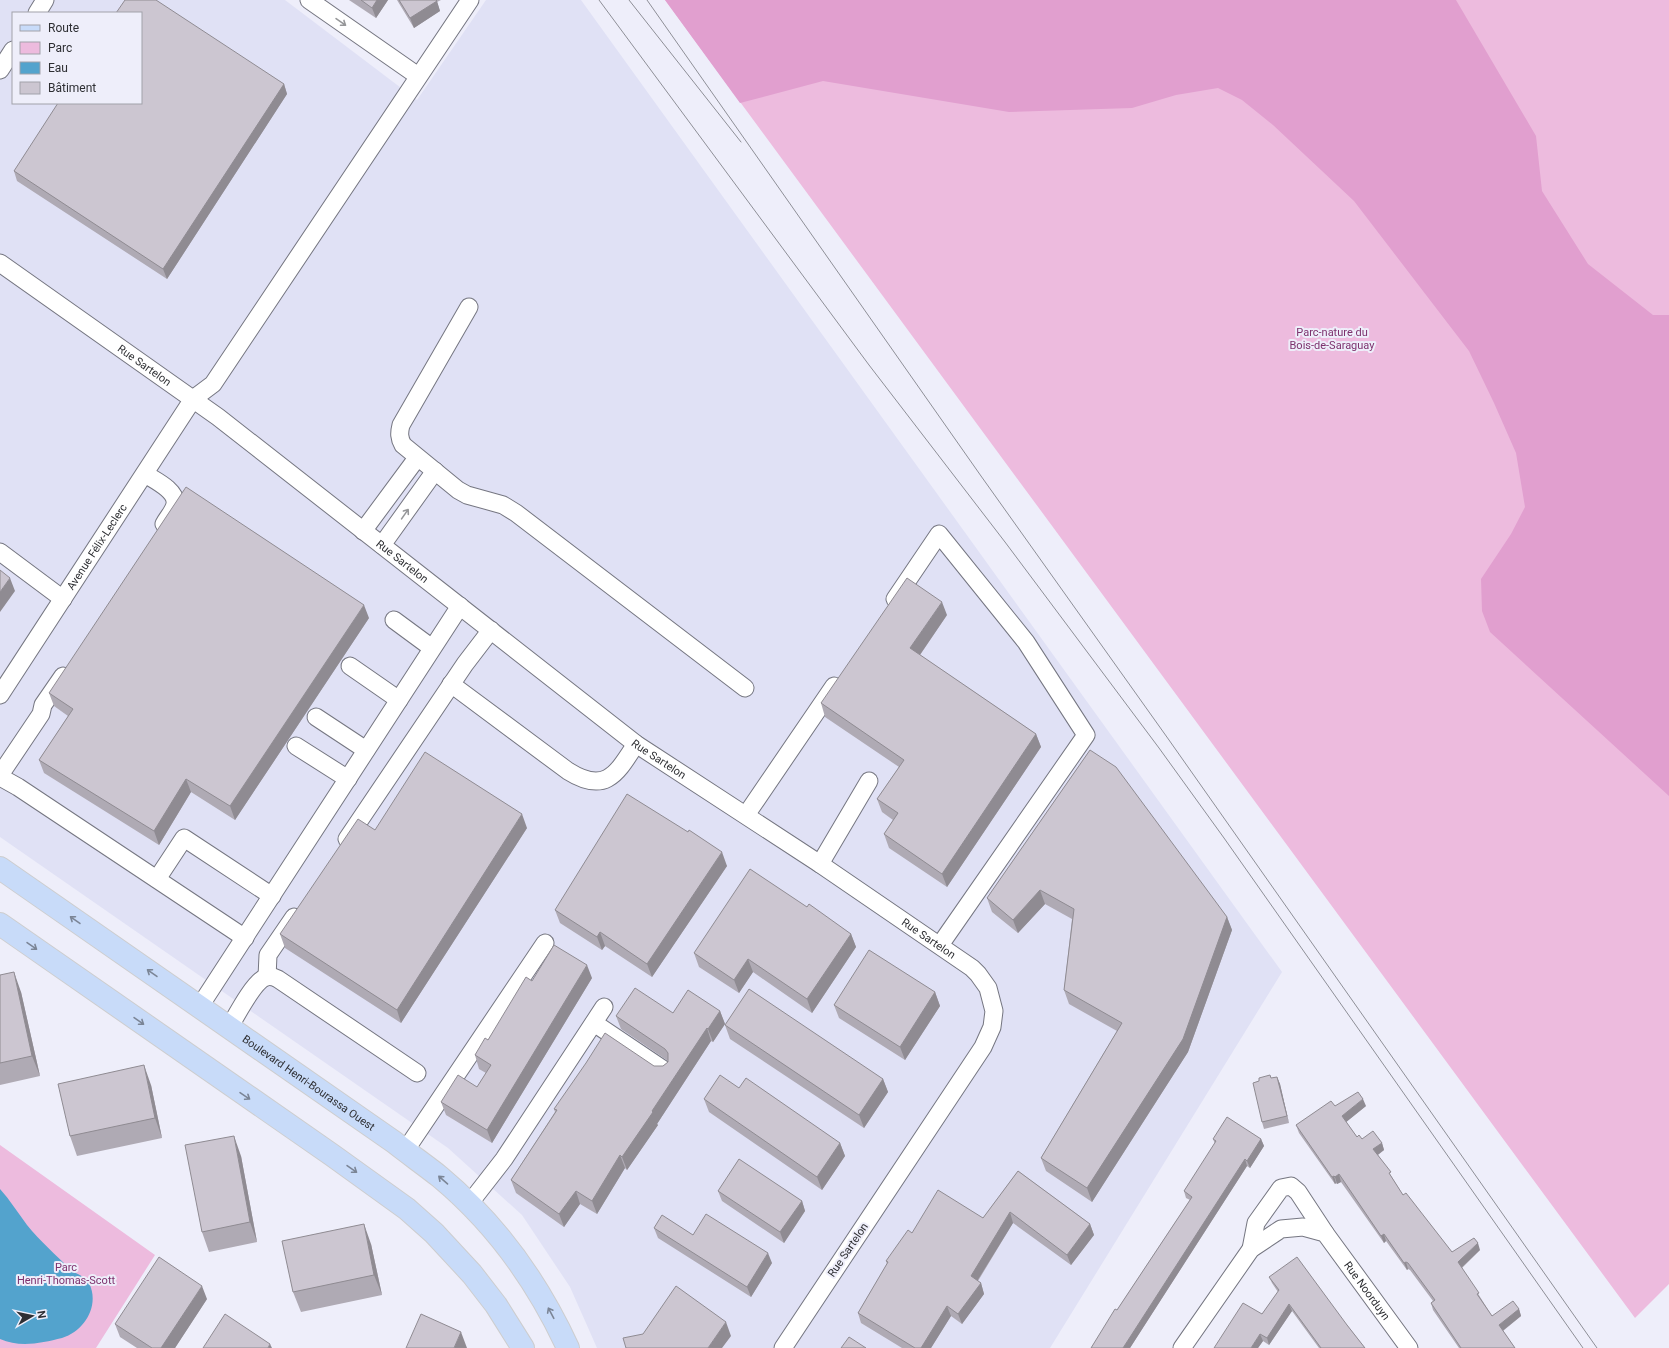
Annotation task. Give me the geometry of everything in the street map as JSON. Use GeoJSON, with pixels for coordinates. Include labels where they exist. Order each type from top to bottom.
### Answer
{"type":"FeatureCollection","features":[{"type":"Feature","properties":{"kind":"main road","name":"Boulevard Henri-Bourassa Ouest"},"geometry":{"type":"LineString","coordinates":[[0,868],[200,1006],[440,1177],[469,1204],[501,1240],[521,1266],[546,1305],[568,1348]]}},
{"type":"Feature","properties":{"kind":"main road"},"geometry":{"type":"LineString","coordinates":[[0,924],[407,1209],[438,1237],[472,1274],[496,1305],[523,1348]]}},
{"type":"Feature","properties":{"kind":"street"},"geometry":{"type":"LineString","coordinates":[[38,12],[46,0]]}},
{"type":"Feature","properties":{"kind":"street"},"geometry":{"type":"LineString","coordinates":[[309,0],[418,76]]}},
{"type":"Feature","properties":{"kind":"street"},"geometry":{"type":"LineString","coordinates":[[193,399],[213,384],[466,2]]}},
{"type":"Feature","properties":{"kind":"street"},"geometry":{"type":"LineString","coordinates":[[0,70],[12,52]]}},
{"type":"Feature","properties":{"kind":"street","name":"Rue Sartelon"},"geometry":{"type":"LineString","coordinates":[[0,262],[218,417],[636,744],[746,815],[940,945],[975,970],[988,988],[994,1011],[993,1023],[989,1036],[979,1054],[783,1348]]}},
{"type":"Feature","properties":{"kind":"street"},"geometry":{"type":"LineString","coordinates":[[469,307],[401,425],[399,432],[400,440],[403,445],[417,458],[467,495],[503,505],[516,513],[745,688]]}},
{"type":"Feature","properties":{"kind":"street","name":"Avenue Félix-Leclerc"},"geometry":{"type":"LineString","coordinates":[[0,695],[193,399]]}},
{"type":"Feature","properties":{"kind":"street"},"geometry":{"type":"LineString","coordinates":[[363,531],[417,458]]}},
{"type":"Feature","properties":{"kind":"street"},"geometry":{"type":"LineString","coordinates":[[382,545],[435,471]]}},
{"type":"Feature","properties":{"kind":"street"},"geometry":{"type":"LineString","coordinates":[[145,474],[172,493],[175,501],[173,510],[157,535]]}},
{"type":"Feature","properties":{"kind":"street"},"geometry":{"type":"LineString","coordinates":[[885,613],[939,534],[1026,642],[1086,735],[940,945]]}},
{"type":"Feature","properties":{"kind":"street"},"geometry":{"type":"LineString","coordinates":[[0,552],[63,599]]}},
{"type":"Feature","properties":{"kind":"street"},"geometry":{"type":"LineString","coordinates":[[200,1006],[460,606]]}},
{"type":"Feature","properties":{"kind":"street"},"geometry":{"type":"LineString","coordinates":[[394,620],[432,648]]}},
{"type":"Feature","properties":{"kind":"street"},"geometry":{"type":"LineString","coordinates":[[337,852],[451,684],[491,630]]}},
{"type":"Feature","properties":{"kind":"street"},"geometry":{"type":"LineString","coordinates":[[72,662],[43,705],[41,714],[1,770],[18,787],[244,938]]}},
{"type":"Feature","properties":{"kind":"street"},"geometry":{"type":"LineString","coordinates":[[350,666],[399,700]]}},
{"type":"Feature","properties":{"kind":"street"},"geometry":{"type":"LineString","coordinates":[[746,815],[845,672]]}},
{"type":"Feature","properties":{"kind":"street"},"geometry":{"type":"LineString","coordinates":[[451,684],[577,777],[587,780],[606,779],[613,775],[636,744]]}},
{"type":"Feature","properties":{"kind":"street"},"geometry":{"type":"LineString","coordinates":[[316,717],[366,750]]}},
{"type":"Feature","properties":{"kind":"street"},"geometry":{"type":"LineString","coordinates":[[296,746],[348,779]]}},
{"type":"Feature","properties":{"kind":"street"},"geometry":{"type":"LineString","coordinates":[[820,864],[869,781]]}},
{"type":"Feature","properties":{"kind":"street"},"geometry":{"type":"LineString","coordinates":[[157,879],[184,838],[272,896]]}},
{"type":"Feature","properties":{"kind":"street"},"geometry":{"type":"LineString","coordinates":[[267,977],[268,955],[302,904]]}},
{"type":"Feature","properties":{"kind":"street"},"geometry":{"type":"LineString","coordinates":[[405,1151],[544,943]]}},
{"type":"Feature","properties":{"kind":"street"},"geometry":{"type":"LineString","coordinates":[[229,1028],[262,979],[267,977],[278,978],[416,1073]]}},
{"type":"Feature","properties":{"kind":"street"},"geometry":{"type":"LineString","coordinates":[[469,1204],[504,1159],[604,1006]]}},
{"type":"Feature","properties":{"kind":"street"},"geometry":{"type":"LineString","coordinates":[[594,1023],[664,1070]]}},
{"type":"Feature","properties":{"kind":"street","name":"Rue Noorduyn"},"geometry":{"type":"LineString","coordinates":[[1251,1249],[1256,1223],[1281,1188],[1291,1186],[1298,1192],[1325,1233],[1409,1348]]}},
{"type":"Feature","properties":{"kind":"street","name":"Rue Noorduyn"},"geometry":{"type":"LineString","coordinates":[[1182,1348],[1251,1249],[1281,1229],[1304,1227],[1325,1233]]}},
{"type":"Feature","properties":{"kind":"shaded area"},"geometry":{"type":"Polygon","coordinates":[[[0,0],[285,0],[417,100],[486,0],[581,0],[1282,972],[1050,1348],[597,1348],[570,1287],[522,1215],[448,1148],[0,837],[0,0]]]}},
{"type":"Feature","properties":{"kind":"shaded area"},"geometry":{"type":"Polygon","coordinates":[[[665,0],[1456,0],[1536,136],[1542,191],[1588,264],[1653,315],[1669,315],[1669,796],[1490,632],[1482,611],[1481,579],[1511,534],[1525,507],[1516,453],[1494,403],[1469,351],[1354,201],[1273,125],[1242,100],[1218,88],[1176,95],[1132,108],[1009,112],[823,81],[740,103],[665,0]]]}},
{"type":"Feature","properties":{"kind":"green space","name":"Parc-nature du Bois-de-Saraguay"},"geometry":{"type":"Polygon","coordinates":[[[665,0],[1669,0],[1669,1284],[1635,1318],[665,0]]]}},
{"type":"Feature","properties":{"kind":"green space","name":"Parc Henri-Thomas-Scott"},"geometry":{"type":"Polygon","coordinates":[[[0,1145],[155,1255],[96,1348],[0,1348],[0,1145]]]}},
{"type":"Feature","properties":{"kind":"water"},"geometry":{"type":"Polygon","coordinates":[[[0,1189],[37,1237],[70,1269],[89,1283],[93,1300],[91,1308],[84,1323],[70,1335],[54,1340],[31,1344],[8,1342],[0,1339],[0,1189]]]}},
{"type":"Feature","properties":{"kind":"building"},"geometry":{"type":"Polygon","coordinates":[[[125,0],[156,0],[284,84],[163,269],[14,171],[57,104],[142,104],[142,12],[117,12],[125,0]]]}},
{"type":"Feature","properties":{"kind":"building"},"geometry":{"type":"Polygon","coordinates":[[[361,0],[377,0],[372,8],[361,0]]]}},
{"type":"Feature","properties":{"kind":"building"},"geometry":{"type":"Polygon","coordinates":[[[399,0],[436,0],[437,1],[410,18],[399,0]]]}},
{"type":"Feature","properties":{"kind":"building"},"geometry":{"type":"Polygon","coordinates":[[[186,487],[364,605],[230,806],[186,779],[154,831],[39,760],[73,709],[49,693],[186,487]]]}},
{"type":"Feature","properties":{"kind":"building"},"geometry":{"type":"Polygon","coordinates":[[[0,570],[10,578],[0,592],[0,570]]]}},
{"type":"Feature","properties":{"kind":"building"},"geometry":{"type":"Polygon","coordinates":[[[907,578],[942,602],[910,648],[1036,734],[942,874],[884,834],[898,813],[877,799],[904,760],[821,703],[907,578]]]}},
{"type":"Feature","properties":{"kind":"building"},"geometry":{"type":"Polygon","coordinates":[[[1090,750],[1116,767],[1227,917],[1183,1039],[1087,1188],[1041,1158],[1122,1023],[1064,990],[1074,909],[1040,890],[1013,920],[987,898],[1090,750]]]}},
{"type":"Feature","properties":{"kind":"building"},"geometry":{"type":"Polygon","coordinates":[[[425,752],[522,814],[397,1010],[280,934],[358,819],[375,830],[425,752]]]}},
{"type":"Feature","properties":{"kind":"building"},"geometry":{"type":"Polygon","coordinates":[[[627,794],[688,832],[689,830],[722,852],[647,964],[600,932],[597,937],[555,910],[627,794]]]}},
{"type":"Feature","properties":{"kind":"building"},"geometry":{"type":"Polygon","coordinates":[[[750,869],[807,907],[809,904],[851,934],[807,999],[748,959],[734,980],[694,953],[750,869]]]}},
{"type":"Feature","properties":{"kind":"building"},"geometry":{"type":"Polygon","coordinates":[[[554,945],[587,965],[487,1130],[441,1102],[458,1075],[477,1087],[491,1065],[475,1055],[485,1038],[488,1040],[526,977],[532,981],[554,945]]]}},
{"type":"Feature","properties":{"kind":"building"},"geometry":{"type":"Polygon","coordinates":[[[869,950],[935,992],[900,1047],[834,1005],[869,950]]]}},
{"type":"Feature","properties":{"kind":"building"},"geometry":{"type":"Polygon","coordinates":[[[14,972],[32,1056],[0,1063],[0,975],[14,972]]]}},
{"type":"Feature","properties":{"kind":"building"},"geometry":{"type":"Polygon","coordinates":[[[635,988],[673,1013],[688,990],[720,1011],[708,1029],[707,1028],[622,1157],[620,1155],[592,1201],[576,1191],[559,1214],[511,1180],[557,1110],[554,1109],[605,1033],[654,1066],[663,1066],[668,1062],[668,1053],[665,1049],[616,1016],[635,988]]]}},
{"type":"Feature","properties":{"kind":"building"},"geometry":{"type":"Polygon","coordinates":[[[749,989],[883,1079],[859,1115],[725,1025],[749,989]]]}},
{"type":"Feature","properties":{"kind":"building"},"geometry":{"type":"Polygon","coordinates":[[[144,1065],[155,1118],[70,1136],[58,1084],[144,1065]]]}},
{"type":"Feature","properties":{"kind":"building"},"geometry":{"type":"Polygon","coordinates":[[[720,1075],[739,1088],[746,1078],[840,1143],[817,1177],[704,1099],[720,1075]]]}},
{"type":"Feature","properties":{"kind":"building"},"geometry":{"type":"Polygon","coordinates":[[[1270,1075],[1271,1078],[1277,1077],[1287,1116],[1262,1122],[1253,1083],[1259,1081],[1259,1078],[1270,1075]]]}},
{"type":"Feature","properties":{"kind":"building"},"geometry":{"type":"Polygon","coordinates":[[[1358,1092],[1363,1099],[1342,1116],[1357,1137],[1359,1135],[1362,1139],[1373,1131],[1382,1143],[1373,1149],[1391,1172],[1389,1173],[1403,1195],[1406,1193],[1452,1252],[1474,1238],[1478,1243],[1458,1262],[1479,1293],[1477,1294],[1492,1316],[1513,1301],[1519,1309],[1499,1325],[1515,1348],[1461,1348],[1431,1303],[1435,1300],[1408,1263],[1404,1263],[1384,1234],[1381,1236],[1339,1174],[1332,1177],[1296,1125],[1331,1101],[1335,1106],[1358,1092]]]}},
{"type":"Feature","properties":{"kind":"building"},"geometry":{"type":"Polygon","coordinates":[[[1227,1117],[1261,1139],[1247,1161],[1245,1159],[1123,1348],[1091,1348],[1115,1309],[1117,1310],[1192,1197],[1184,1191],[1216,1141],[1213,1139],[1227,1117]]]}},
{"type":"Feature","properties":{"kind":"building"},"geometry":{"type":"Polygon","coordinates":[[[234,1136],[250,1222],[202,1232],[185,1145],[234,1136]]]}},
{"type":"Feature","properties":{"kind":"building"},"geometry":{"type":"Polygon","coordinates":[[[739,1159],[802,1201],[780,1232],[718,1191],[739,1159]]]}},
{"type":"Feature","properties":{"kind":"building"},"geometry":{"type":"Polygon","coordinates":[[[1018,1171],[1090,1224],[1067,1255],[1010,1212],[971,1276],[981,1283],[958,1314],[947,1306],[921,1348],[915,1348],[858,1313],[888,1262],[886,1261],[908,1230],[912,1233],[938,1190],[983,1218],[1018,1171]]]}},
{"type":"Feature","properties":{"kind":"building"},"geometry":{"type":"Polygon","coordinates":[[[706,1214],[768,1253],[747,1287],[654,1228],[662,1215],[693,1235],[706,1214]]]}},
{"type":"Feature","properties":{"kind":"building"},"geometry":{"type":"Polygon","coordinates":[[[364,1224],[374,1275],[293,1292],[282,1241],[364,1224]]]}},
{"type":"Feature","properties":{"kind":"building"},"geometry":{"type":"Polygon","coordinates":[[[159,1257],[202,1286],[161,1348],[152,1348],[115,1324],[159,1257]]]}},
{"type":"Feature","properties":{"kind":"building"},"geometry":{"type":"Polygon","coordinates":[[[1297,1257],[1365,1348],[1321,1348],[1289,1304],[1267,1338],[1260,1334],[1251,1348],[1214,1348],[1243,1303],[1262,1314],[1279,1290],[1269,1277],[1297,1257]]]}},
{"type":"Feature","properties":{"kind":"building"},"geometry":{"type":"Polygon","coordinates":[[[676,1286],[726,1322],[708,1348],[626,1348],[623,1338],[643,1334],[676,1286]]]}},
{"type":"Feature","properties":{"kind":"building"},"geometry":{"type":"Polygon","coordinates":[[[225,1314],[270,1344],[268,1348],[203,1348],[225,1314]]]}},
{"type":"Feature","properties":{"kind":"building"},"geometry":{"type":"Polygon","coordinates":[[[421,1314],[461,1332],[454,1348],[406,1348],[421,1314]]]}},
{"type":"Feature","properties":{"kind":"building"},"geometry":{"type":"Polygon","coordinates":[[[849,1337],[866,1348],[841,1348],[849,1337]]]}},
{"type":"Feature","properties":{"kind":"tram line"},"geometry":{"type":"LineString","coordinates":[[599,0],[869,365],[1005,542],[1159,748],[1583,1348]]}},
{"type":"Feature","properties":{"kind":"tram line"},"geometry":{"type":"LineString","coordinates":[[629,0],[741,142]]}},
{"type":"Feature","properties":{"kind":"tram line"},"geometry":{"type":"LineString","coordinates":[[647,0],[1597,1348]]}}]}
